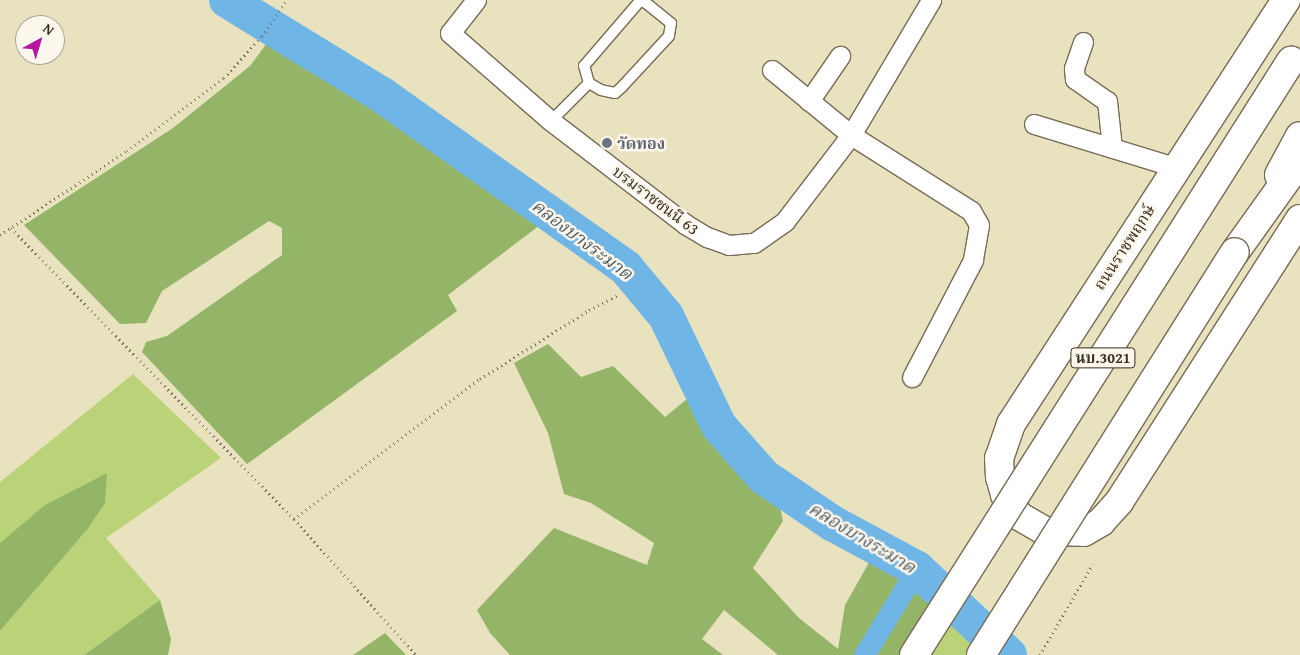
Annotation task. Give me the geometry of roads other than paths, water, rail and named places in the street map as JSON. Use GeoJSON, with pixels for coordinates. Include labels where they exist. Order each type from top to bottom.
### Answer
{"type":"FeatureCollection","features":[{"type":"Feature","properties":{"kind":"main road","name":"ถนนราชพฤกษ์"},"geometry":{"type":"LineString","coordinates":[[1286,0],[1175,167],[1003,441],[1000,477],[1005,495],[1019,516],[1045,531],[1084,532],[1101,522],[1119,502],[1300,219]]}},
{"type":"Feature","properties":{"kind":"main road","name":"นบ.3021"},"geometry":{"type":"LineString","coordinates":[[914,655],[1296,54]]}},
{"type":"Feature","properties":{"kind":"main road"},"geometry":{"type":"LineString","coordinates":[[1252,226],[1300,136]]}},
{"type":"Feature","properties":{"kind":"main road","name":"นบ.3021"},"geometry":{"type":"LineString","coordinates":[[981,655],[1235,252],[1300,161]]}},
{"type":"Feature","properties":{"kind":"street","name":"บรมราชชนนี 63"},"geometry":{"type":"LineString","coordinates":[[476,0],[450,33],[551,121],[685,224],[707,237],[730,245],[754,243],[769,235],[785,221],[851,135],[932,0]]}},
{"type":"Feature","properties":{"kind":"street"},"geometry":{"type":"LineString","coordinates":[[1083,42],[1074,68],[1075,79],[1107,100],[1112,148]]}},
{"type":"Feature","properties":{"kind":"street"},"geometry":{"type":"LineString","coordinates":[[809,101],[840,56]]}},
{"type":"Feature","properties":{"kind":"street"},"geometry":{"type":"LineString","coordinates":[[772,70],[851,135],[971,212],[979,225],[974,260],[912,377]]}},
{"type":"Feature","properties":{"kind":"street"},"geometry":{"type":"LineString","coordinates":[[1034,124],[1175,167]]}},
{"type":"Feature","properties":{"kind":"lane"},"geometry":{"type":"LineString","coordinates":[[646,2],[671,23],[669,36],[622,87],[609,93],[589,82],[584,66],[587,60],[634,5],[646,2]]}},
{"type":"Feature","properties":{"kind":"lane"},"geometry":{"type":"LineString","coordinates":[[551,121],[589,82]]}},
{"type":"Feature","properties":{"kind":"waterway","name":"คลองบางระมาด"},"geometry":{"type":"LineString","coordinates":[[227,0],[382,95],[626,268],[666,316],[719,426],[764,477],[832,523],[917,569],[1009,655]]}},
{"type":"Feature","properties":{"kind":"waterway"},"geometry":{"type":"LineString","coordinates":[[864,655],[917,569]]}},
{"type":"Feature","properties":{"kind":"place","name":"วัดทอง"},"geometry":{"type":"Point","coordinates":[607,143]}}]}
